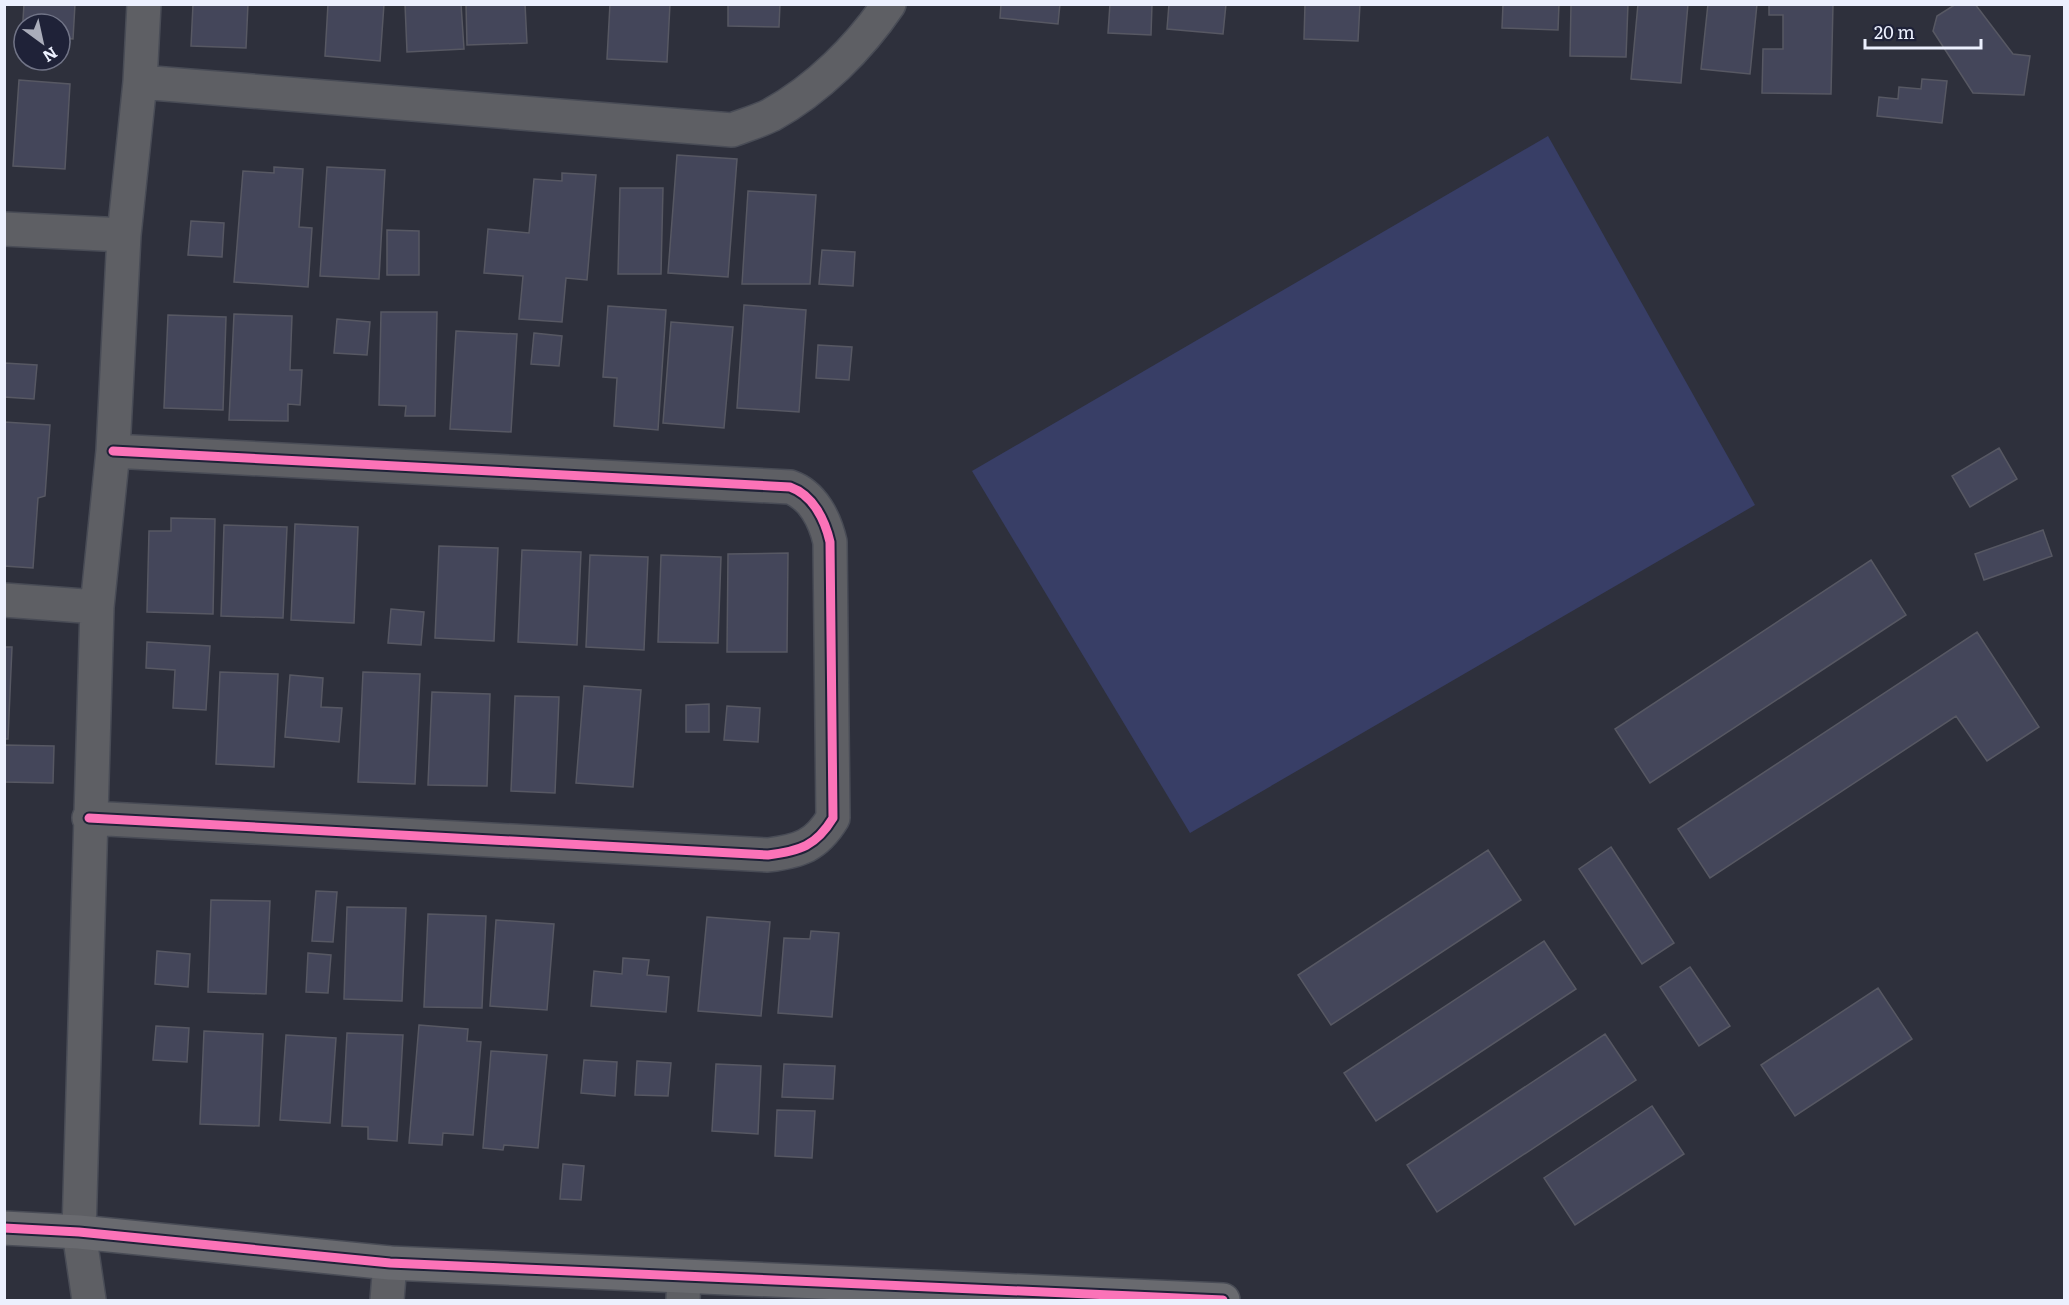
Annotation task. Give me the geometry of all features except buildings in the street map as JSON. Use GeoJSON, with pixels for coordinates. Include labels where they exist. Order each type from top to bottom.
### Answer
{"type":"FeatureCollection","features":[{"type":"Feature","properties":{"kind":"street"},"geometry":{"type":"LineString","coordinates":[[89,1300],[79,1232],[89,818],[97,607],[113,451],[124,235],[140,82],[144,4]]}},
{"type":"Feature","properties":{"kind":"street"},"geometry":{"type":"LineString","coordinates":[[140,82],[732,130],[771,115],[837,66],[873,27],[889,4]]}},
{"type":"Feature","properties":{"kind":"street"},"geometry":{"type":"LineString","coordinates":[[4,229],[124,235]]}},
{"type":"Feature","properties":{"kind":"street"},"geometry":{"type":"LineString","coordinates":[[89,818],[768,855],[796,851],[814,841],[822,836],[833,818],[830,542],[825,523],[798,489],[766,485],[113,451]]}},
{"type":"Feature","properties":{"kind":"street"},"geometry":{"type":"LineString","coordinates":[[4,600],[97,607]]}},
{"type":"Feature","properties":{"kind":"street"},"geometry":{"type":"LineString","coordinates":[[4,1228],[79,1232],[684,1289],[1223,1300]]}},
{"type":"Feature","properties":{"kind":"street"},"geometry":{"type":"LineString","coordinates":[[387,1300],[390,1263]]}},
{"type":"Feature","properties":{"kind":"shaded area"},"geometry":{"type":"Polygon","coordinates":[[[1548,136],[1755,505],[1190,833],[972,471],[1548,136]]]}},
{"type":"Feature","properties":{"kind":"cycle path"},"geometry":{"type":"LineString","coordinates":[[89,818],[768,855],[806,846],[820,835],[833,818],[830,542],[817,509],[798,491],[790,487],[113,451]]}},
{"type":"Feature","properties":{"kind":"cycle path"},"geometry":{"type":"LineString","coordinates":[[4,1228],[79,1232],[390,1263],[1223,1300]]}}]}
